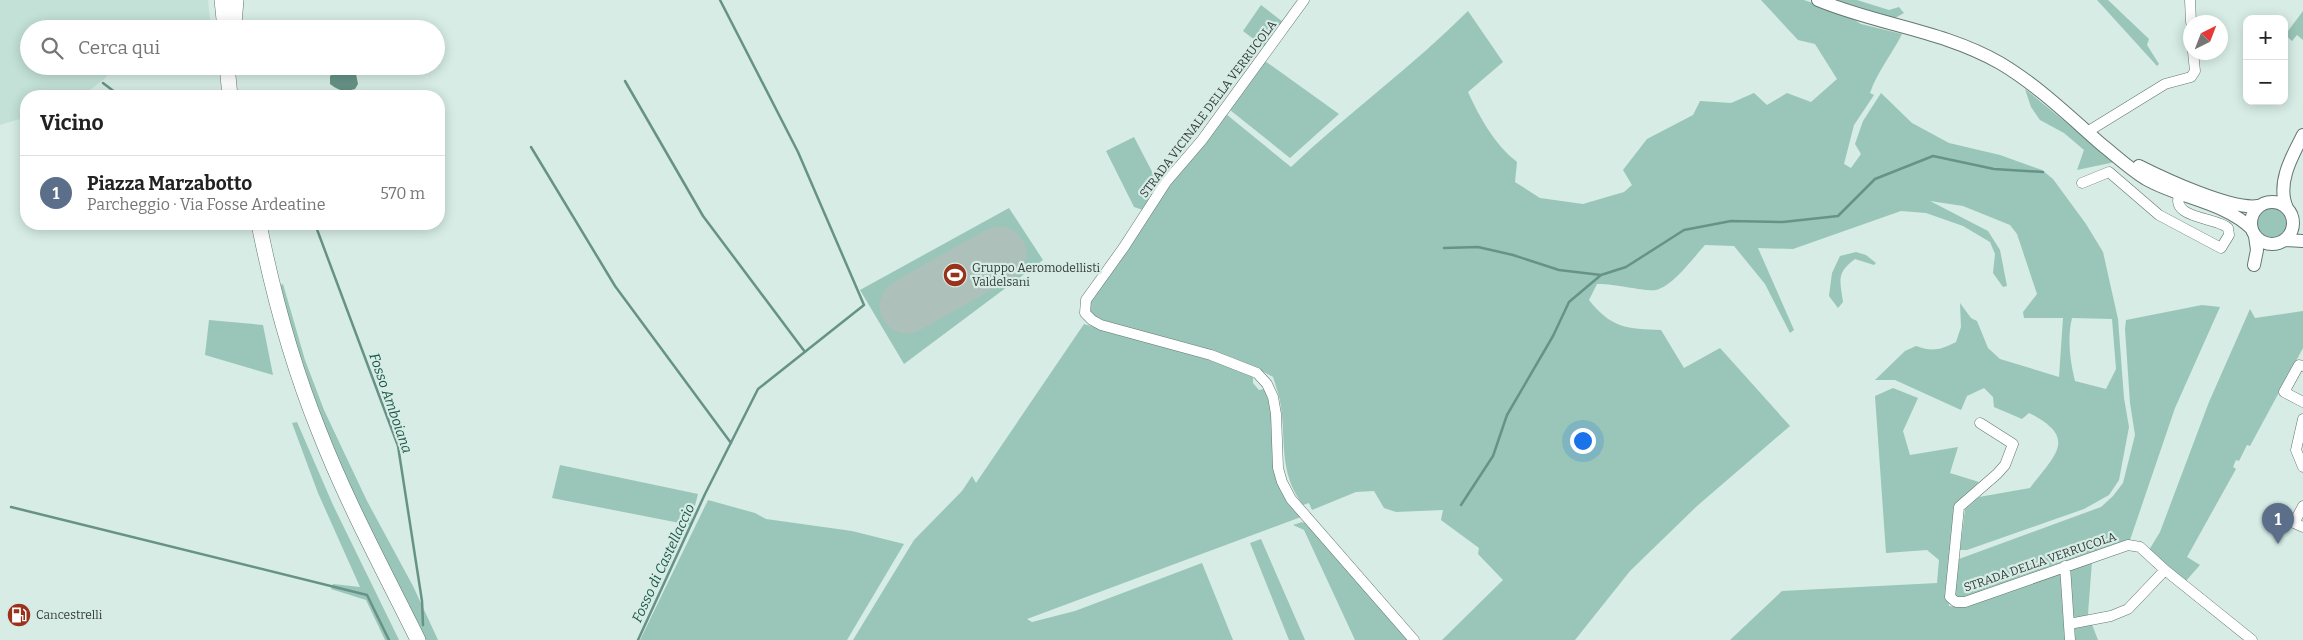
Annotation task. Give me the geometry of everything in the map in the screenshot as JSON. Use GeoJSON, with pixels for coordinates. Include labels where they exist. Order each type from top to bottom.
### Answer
{"type":"FeatureCollection","features":[{"type":"Feature","properties":{"kind":"highway"},"geometry":{"type":"LineString","coordinates":[[227,1],[230,20]]}},
{"type":"Feature","properties":{"kind":"highway"},"geometry":{"type":"LineString","coordinates":[[229,75],[230,90]]}},
{"type":"Feature","properties":{"kind":"highway"},"geometry":{"type":"LineString","coordinates":[[238,75],[239,90]]}},
{"type":"Feature","properties":{"kind":"highway"},"geometry":{"type":"LineString","coordinates":[[255,231],[270,312],[297,400],[327,474],[407,640]]}},
{"type":"Feature","properties":{"kind":"highway"},"geometry":{"type":"LineString","coordinates":[[255,231],[294,362],[318,430],[338,476],[418,640]]}},
{"type":"Feature","properties":{"kind":"main road"},"geometry":{"type":"LineString","coordinates":[[1818,0],[1932,34],[1968,47],[2001,64],[2027,82],[2138,174],[2179,194],[2198,196],[2237,205],[2261,205],[2276,202],[2287,208]]}},
{"type":"Feature","properties":{"kind":"main road"},"geometry":{"type":"LineString","coordinates":[[2303,135],[2286,175],[2283,196],[2293,220],[2303,233]]}},
{"type":"Feature","properties":{"kind":"main road"},"geometry":{"type":"LineString","coordinates":[[2102,144],[2147,170],[2236,215],[2262,242],[2303,240]]}},
{"type":"Feature","properties":{"kind":"main road"},"geometry":{"type":"LineString","coordinates":[[2286,175],[2252,216],[2257,250],[2254,266],[2263,253],[2292,230],[2293,220]]}},
{"type":"Feature","properties":{"kind":"street","name":"STRADA VICINALE DELLA VERRUCOLA"},"geometry":{"type":"LineString","coordinates":[[1304,0],[1202,140],[1166,182],[1124,248],[1086,300],[1085,313],[1092,320],[1102,325],[1211,355],[1257,373],[1267,384],[1273,396],[1276,414],[1278,468],[1282,482],[1291,499],[1414,640]]}},
{"type":"Feature","properties":{"kind":"street"},"geometry":{"type":"LineString","coordinates":[[2190,0],[2191,15]]}},
{"type":"Feature","properties":{"kind":"street"},"geometry":{"type":"LineString","coordinates":[[2087,132],[2165,84],[2191,77],[2195,71],[2194,60]]}},
{"type":"Feature","properties":{"kind":"street"},"geometry":{"type":"LineString","coordinates":[[2082,184],[2109,172],[2159,215],[2221,248],[2229,234],[2228,228],[2224,225],[2193,216],[2183,210],[2178,202],[2179,194]]}},
{"type":"Feature","properties":{"kind":"street"},"geometry":{"type":"LineString","coordinates":[[2198,196],[2196,212],[2204,219]]}},
{"type":"Feature","properties":{"kind":"street"},"geometry":{"type":"LineString","coordinates":[[2302,362],[2284,392],[2303,402]]}},
{"type":"Feature","properties":{"kind":"street"},"geometry":{"type":"LineString","coordinates":[[2303,419],[2296,450],[2303,468]]}},
{"type":"Feature","properties":{"kind":"street","name":"STRADA DELLA VERRUCOLA"},"geometry":{"type":"LineString","coordinates":[[1980,423],[2013,444],[2005,465],[1959,507],[1950,597],[1956,602],[1965,602],[2065,566],[2131,545],[2142,549],[2165,570],[2252,640]]}},
{"type":"Feature","properties":{"kind":"street"},"geometry":{"type":"LineString","coordinates":[[2299,525],[2303,506]]}},
{"type":"Feature","properties":{"kind":"street"},"geometry":{"type":"LineString","coordinates":[[2065,566],[2070,640]]}},
{"type":"Feature","properties":{"kind":"street"},"geometry":{"type":"LineString","coordinates":[[2069,624],[2122,612],[2133,605],[2165,570]]}},
{"type":"Feature","properties":{"kind":"shaded area"},"geometry":{"type":"Polygon","coordinates":[[[0,0],[208,0],[210,20],[20,20],[20,75],[107,75],[90,90],[20,90],[20,119],[0,125],[0,0]]]}},
{"type":"Feature","properties":{"kind":"shaded area"},"geometry":{"type":"Polygon","coordinates":[[[1761,0],[1804,0],[1846,15],[1861,24],[1902,34],[1873,85],[1870,93],[1874,95],[1854,125],[1844,164],[1851,168],[1861,154],[1855,144],[1863,121],[1881,93],[1912,123],[1949,143],[2000,155],[2042,170],[2053,179],[2086,224],[2103,252],[2118,319],[2124,398],[2129,427],[2119,480],[2109,495],[2084,509],[1967,550],[1960,550],[1965,509],[1979,497],[2030,488],[2058,448],[2058,439],[2054,431],[2029,413],[2022,419],[1994,407],[1993,397],[1984,388],[1967,396],[1961,410],[1895,380],[1875,380],[1905,351],[1916,346],[1936,349],[1956,342],[1961,327],[1960,303],[1971,318],[1977,321],[1988,348],[2000,359],[2059,377],[2063,318],[2024,318],[2023,312],[2037,294],[2017,234],[2010,225],[1963,206],[1930,201],[1988,231],[2000,250],[2007,286],[2003,287],[1993,273],[1995,254],[1990,242],[1963,226],[1926,213],[1901,211],[1793,249],[1758,248],[1794,330],[1790,333],[1765,284],[1734,246],[1705,245],[1676,277],[1656,290],[1597,284],[1589,300],[1612,322],[1638,329],[1661,330],[1684,368],[1720,348],[1790,426],[1697,506],[1630,571],[1575,640],[1442,640],[1503,580],[1478,554],[1479,548],[1441,520],[1443,510],[1396,512],[1384,508],[1374,491],[1356,492],[1312,510],[1309,503],[1303,505],[1295,493],[1287,470],[1279,396],[1273,377],[1212,350],[1104,322],[1093,316],[1089,307],[1092,297],[1161,196],[1226,114],[1291,167],[1447,32],[1468,11],[1503,62],[1468,92],[1488,130],[1501,147],[1517,162],[1515,182],[1540,198],[1583,204],[1624,192],[1632,185],[1623,170],[1647,139],[1693,115],[1700,101],[1731,103],[1754,93],[1767,105],[1787,93],[1811,102],[1837,79],[1815,44],[1798,40],[1761,0]],[[2072,318],[2070,350],[2075,381],[2106,389],[2116,369],[2112,319],[2072,318]]]}},
{"type":"Feature","properties":{"kind":"shaded area"},"geometry":{"type":"Polygon","coordinates":[[[1836,0],[1857,0],[1889,10],[1899,7],[1904,13],[1895,18],[1836,0]]]}},
{"type":"Feature","properties":{"kind":"shaded area"},"geometry":{"type":"Polygon","coordinates":[[[2097,0],[2108,0],[2149,39],[2147,45],[2159,64],[2157,66],[2097,0]]]}},
{"type":"Feature","properties":{"kind":"shaded area"},"geometry":{"type":"Polygon","coordinates":[[[1261,5],[1283,22],[1264,47],[1243,31],[1261,5]]]}},
{"type":"Feature","properties":{"kind":"shaded area"},"geometry":{"type":"Polygon","coordinates":[[[2303,11],[2303,40],[2297,35],[2292,41],[2288,38],[2288,31],[2303,11]]]}},
{"type":"Feature","properties":{"kind":"shaded area"},"geometry":{"type":"Polygon","coordinates":[[[1265,61],[1339,114],[1290,158],[1230,110],[1265,61]]]}},
{"type":"Feature","properties":{"kind":"shaded area"},"geometry":{"type":"Polygon","coordinates":[[[356,75],[358,84],[355,89],[342,90],[330,84],[330,76],[356,75]]]}},
{"type":"Feature","properties":{"kind":"shaded area"},"geometry":{"type":"Polygon","coordinates":[[[2025,89],[2115,162],[2077,170],[2084,150],[2064,133],[2040,120],[2031,107],[2025,89]]]}},
{"type":"Feature","properties":{"kind":"shaded area"},"geometry":{"type":"Polygon","coordinates":[[[1134,137],[1158,183],[1155,186],[1157,189],[1143,210],[1134,207],[1106,151],[1134,137]]]}},
{"type":"Feature","properties":{"kind":"shaded area"},"geometry":{"type":"Polygon","coordinates":[[[2272,206],[2284,211],[2289,223],[2284,235],[2272,240],[2260,235],[2255,223],[2260,211],[2272,206]]]}},
{"type":"Feature","properties":{"kind":"shaded area","name":"Gruppo Aeromodellisti Valdelsani"},"geometry":{"type":"Polygon","coordinates":[[[1009,208],[1043,260],[904,364],[860,290],[1009,208]]]}},
{"type":"Feature","properties":{"kind":"shaded area"},"geometry":{"type":"Polygon","coordinates":[[[1856,252],[1866,255],[1876,263],[1874,265],[1855,259],[1849,264],[1842,273],[1840,282],[1843,302],[1838,308],[1829,296],[1832,273],[1840,256],[1856,252]]]}},
{"type":"Feature","properties":{"kind":"shaded area"},"geometry":{"type":"Polygon","coordinates":[[[283,284],[305,360],[324,410],[367,501],[413,586],[438,640],[425,640],[342,468],[312,394],[302,363],[278,286],[283,284]]]}},
{"type":"Feature","properties":{"kind":"shaded area"},"geometry":{"type":"Polygon","coordinates":[[[2202,305],[2220,307],[2175,408],[2130,540],[1960,600],[1954,594],[1959,559],[2101,507],[2113,496],[2123,483],[2135,435],[2130,403],[2126,320],[2202,305]]]}},
{"type":"Feature","properties":{"kind":"shaded area"},"geometry":{"type":"Polygon","coordinates":[[[2250,309],[2255,318],[2303,311],[2303,348],[2250,446],[2247,445],[2239,461],[2236,460],[2233,467],[2236,469],[2187,557],[2200,565],[2185,582],[2149,550],[2160,532],[2209,402],[2250,309]]]}},
{"type":"Feature","properties":{"kind":"shaded area"},"geometry":{"type":"Polygon","coordinates":[[[209,320],[263,325],[273,375],[205,355],[209,320]]]}},
{"type":"Feature","properties":{"kind":"shaded area"},"geometry":{"type":"Polygon","coordinates":[[[1084,324],[1234,367],[1253,377],[1253,383],[1259,390],[1264,389],[1271,407],[1275,474],[1301,517],[1027,619],[1032,622],[1075,611],[1202,563],[1233,640],[853,640],[914,540],[962,491],[972,476],[976,483],[1084,324]]]}},
{"type":"Feature","properties":{"kind":"shaded area"},"geometry":{"type":"Polygon","coordinates":[[[1893,388],[1918,398],[1903,431],[1910,455],[1958,447],[1950,473],[1979,482],[1960,500],[1947,587],[1949,606],[1958,607],[2058,572],[2062,574],[2067,640],[1730,640],[1782,591],[1937,583],[1939,560],[1927,550],[1886,553],[1875,396],[1893,388]]]}},
{"type":"Feature","properties":{"kind":"shaded area"},"geometry":{"type":"Polygon","coordinates":[[[297,422],[333,505],[399,640],[385,640],[366,600],[331,589],[333,584],[360,587],[318,493],[292,423],[297,422]]]}},
{"type":"Feature","properties":{"kind":"shaded area"},"geometry":{"type":"Polygon","coordinates":[[[560,465],[698,494],[690,525],[552,498],[560,465]]]}},
{"type":"Feature","properties":{"kind":"shaded area"},"geometry":{"type":"Polygon","coordinates":[[[708,500],[755,513],[766,519],[852,531],[904,544],[847,640],[640,640],[708,500]]]}},
{"type":"Feature","properties":{"kind":"shaded area"},"geometry":{"type":"Polygon","coordinates":[[[1302,522],[1310,525],[1409,640],[1355,640],[1304,530],[1293,525],[1302,522]]]}},
{"type":"Feature","properties":{"kind":"shaded area"},"geometry":{"type":"Polygon","coordinates":[[[1261,539],[1305,640],[1289,640],[1250,543],[1261,539]]]}},
{"type":"Feature","properties":{"kind":"shaded area"},"geometry":{"type":"Polygon","coordinates":[[[2092,561],[2088,614],[2098,640],[2073,640],[2068,576],[2070,569],[2092,561]]]}},
{"type":"Feature","properties":{"kind":"waterway","name":"Fosso di Castellaccio"},"geometry":{"type":"LineString","coordinates":[[638,640],[705,494],[758,389],[864,305],[798,152],[720,0]]}},
{"type":"Feature","properties":{"kind":"waterway"},"geometry":{"type":"LineString","coordinates":[[625,81],[703,216],[805,352]]}},
{"type":"Feature","properties":{"kind":"waterway","name":"Fosso Amboiana"},"geometry":{"type":"LineString","coordinates":[[103,83],[112,90]]}},
{"type":"Feature","properties":{"kind":"waterway"},"geometry":{"type":"LineString","coordinates":[[531,147],[615,286],[731,443]]}},
{"type":"Feature","properties":{"kind":"waterway"},"geometry":{"type":"LineString","coordinates":[[1444,248],[1478,247],[1513,255],[1559,270],[1601,275],[1626,267],[1684,230],[1731,221],[1783,222],[1838,216],[1875,179],[1933,156],[1994,169],[2043,172]]}},
{"type":"Feature","properties":{"kind":"waterway","name":"Fosso Amboiana"},"geometry":{"type":"LineString","coordinates":[[317,230],[398,446],[422,601],[423,625]]}},
{"type":"Feature","properties":{"kind":"waterway"},"geometry":{"type":"LineString","coordinates":[[1461,505],[1493,456],[1507,415],[1553,336],[1569,302],[1601,275]]}},
{"type":"Feature","properties":{"kind":"waterway"},"geometry":{"type":"LineString","coordinates":[[11,507],[367,595],[389,640]]}},
{"type":"Feature","properties":{"kind":"runway"},"geometry":{"type":"LineString","coordinates":[[907,306],[999,254]]}},
{"type":"Feature","properties":{"kind":"place","name":"Gruppo Aeromodellisti Valdelsani"},"geometry":{"type":"Point","coordinates":[955,275]}},
{"type":"Feature","properties":{"kind":"place","name":"Piazza Marzabotto"},"geometry":{"type":"Point","coordinates":[2278,544]}},
{"type":"Feature","properties":{"kind":"place","name":"Cancestrelli"},"geometry":{"type":"Point","coordinates":[19,615]}}]}
